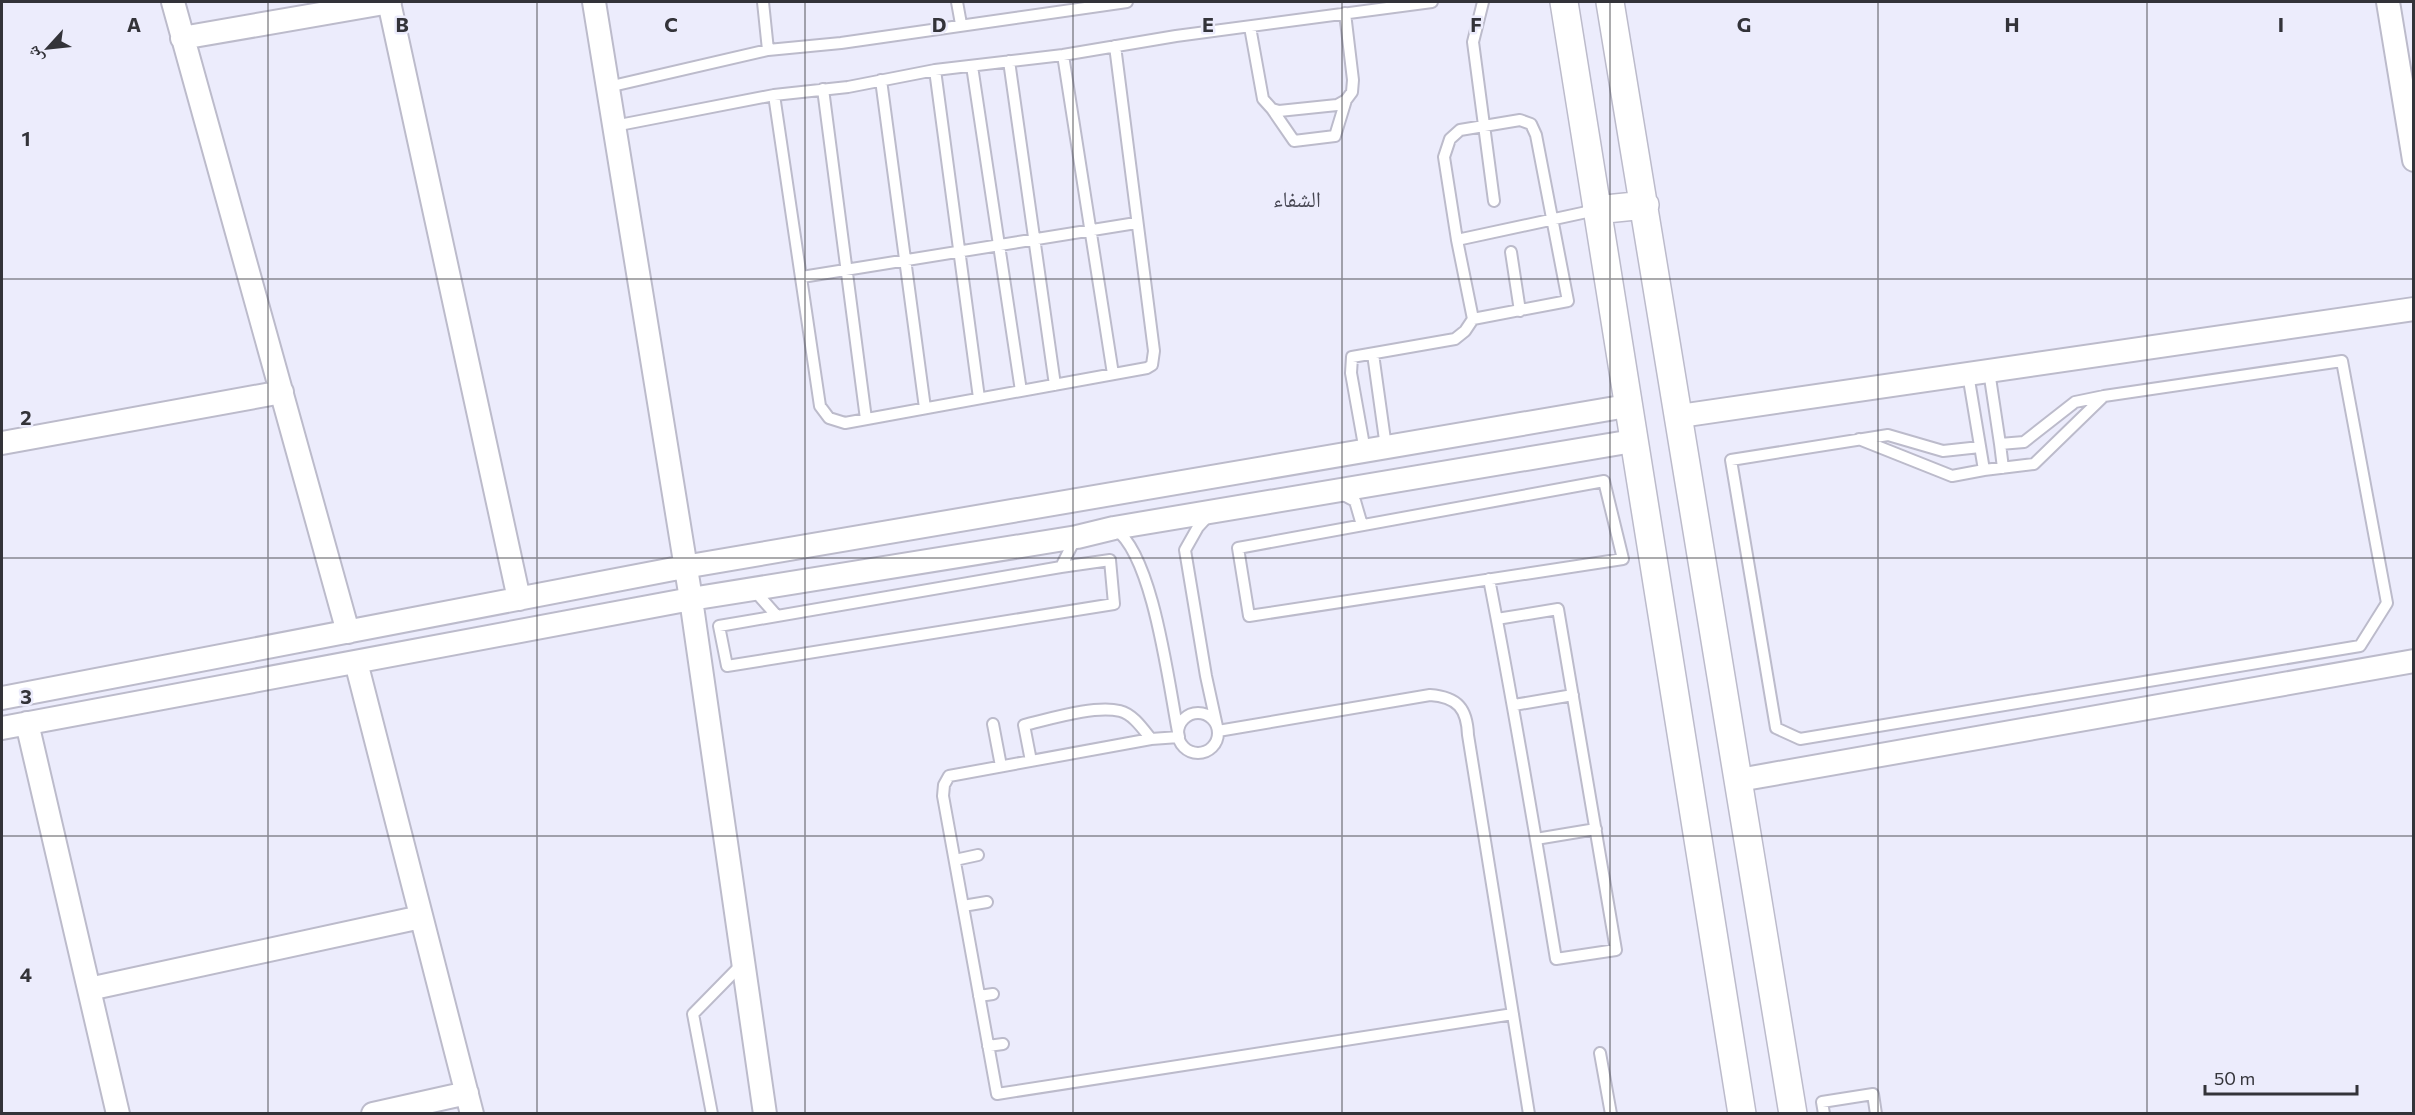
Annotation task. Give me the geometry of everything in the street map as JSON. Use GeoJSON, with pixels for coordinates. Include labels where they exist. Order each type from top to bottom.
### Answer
{"type":"FeatureCollection","features":[{"type":"Feature","properties":{"kind":"street"},"geometry":{"type":"LineString","coordinates":[[172,2],[348,632]]}},
{"type":"Feature","properties":{"kind":"street"},"geometry":{"type":"LineString","coordinates":[[182,38],[389,2],[519,599]]}},
{"type":"Feature","properties":{"kind":"street"},"geometry":{"type":"LineString","coordinates":[[594,2],[691,599],[765,1113]]}},
{"type":"Feature","properties":{"kind":"street"},"geometry":{"type":"LineString","coordinates":[[1564,2],[1742,1113]]}},
{"type":"Feature","properties":{"kind":"street"},"geometry":{"type":"LineString","coordinates":[[1610,2],[1793,1113]]}},
{"type":"Feature","properties":{"kind":"street"},"geometry":{"type":"LineString","coordinates":[[2388,2],[2403,27],[2414,160]]}},
{"type":"Feature","properties":{"kind":"street"},"geometry":{"type":"LineString","coordinates":[[1596,210],[1645,205]]}},
{"type":"Feature","properties":{"kind":"street"},"geometry":{"type":"LineString","coordinates":[[1680,416],[2414,309]]}},
{"type":"Feature","properties":{"kind":"street"},"geometry":{"type":"LineString","coordinates":[[2,442],[282,392]]}},
{"type":"Feature","properties":{"kind":"street"},"geometry":{"type":"LineString","coordinates":[[2,698],[684,567],[1627,406]]}},
{"type":"Feature","properties":{"kind":"street"},"geometry":{"type":"LineString","coordinates":[[2,728],[752,588],[1077,537],[1114,528],[1633,441]]}},
{"type":"Feature","properties":{"kind":"street"},"geometry":{"type":"LineString","coordinates":[[1375,449],[1381,483]]}},
{"type":"Feature","properties":{"kind":"street"},"geometry":{"type":"LineString","coordinates":[[356,662],[469,1103],[373,1113]]}},
{"type":"Feature","properties":{"kind":"street"},"geometry":{"type":"LineString","coordinates":[[1739,780],[2414,662]]}},
{"type":"Feature","properties":{"kind":"street"},"geometry":{"type":"LineString","coordinates":[[27,723],[118,1113]]}},
{"type":"Feature","properties":{"kind":"street"},"geometry":{"type":"LineString","coordinates":[[89,989],[421,917]]}},
{"type":"Feature","properties":{"kind":"lane"},"geometry":{"type":"LineString","coordinates":[[763,2],[768,50]]}},
{"type":"Feature","properties":{"kind":"lane"},"geometry":{"type":"LineString","coordinates":[[957,2],[961,24]]}},
{"type":"Feature","properties":{"kind":"lane"},"geometry":{"type":"LineString","coordinates":[[608,87],[768,50],[842,43],[1068,6],[1127,2]]}},
{"type":"Feature","properties":{"kind":"lane"},"geometry":{"type":"LineString","coordinates":[[614,126],[774,95],[848,87],[935,70],[1063,55],[1432,2]]}},
{"type":"Feature","properties":{"kind":"lane"},"geometry":{"type":"LineString","coordinates":[[1484,2],[1473,42],[1494,201]]}},
{"type":"Feature","properties":{"kind":"lane"},"geometry":{"type":"LineString","coordinates":[[1250,27],[1263,99],[1294,141],[1335,136],[1346,100],[1352,92],[1353,80],[1346,13]]}},
{"type":"Feature","properties":{"kind":"lane"},"geometry":{"type":"LineString","coordinates":[[774,95],[820,406],[829,418],[845,423],[1147,368],[1152,364],[1154,359],[1115,46]]}},
{"type":"Feature","properties":{"kind":"lane"},"geometry":{"type":"LineString","coordinates":[[1063,55],[1113,374]]}},
{"type":"Feature","properties":{"kind":"lane"},"geometry":{"type":"LineString","coordinates":[[1009,61],[1055,385]]}},
{"type":"Feature","properties":{"kind":"lane"},"geometry":{"type":"LineString","coordinates":[[972,66],[1021,391]]}},
{"type":"Feature","properties":{"kind":"lane"},"geometry":{"type":"LineString","coordinates":[[935,70],[979,398]]}},
{"type":"Feature","properties":{"kind":"lane"},"geometry":{"type":"LineString","coordinates":[[881,80],[925,408]]}},
{"type":"Feature","properties":{"kind":"lane"},"geometry":{"type":"LineString","coordinates":[[823,89],[866,419]]}},
{"type":"Feature","properties":{"kind":"lane"},"geometry":{"type":"LineString","coordinates":[[1272,109],[1279,111],[1337,105],[1346,100]]}},
{"type":"Feature","properties":{"kind":"lane"},"geometry":{"type":"LineString","coordinates":[[1375,449],[1350,362],[1352,357],[1455,339],[1465,331],[1473,319],[1457,240],[1444,157],[1450,139],[1460,130],[1520,120],[1531,124],[1536,135],[1568,302],[1473,319]]}},
{"type":"Feature","properties":{"kind":"lane"},"geometry":{"type":"LineString","coordinates":[[1457,240],[1596,210]]}},
{"type":"Feature","properties":{"kind":"lane"},"geometry":{"type":"LineString","coordinates":[[801,277],[1136,223]]}},
{"type":"Feature","properties":{"kind":"lane"},"geometry":{"type":"LineString","coordinates":[[1511,252],[1520,311]]}},
{"type":"Feature","properties":{"kind":"lane"},"geometry":{"type":"LineString","coordinates":[[1373,354],[1375,449]]}},
{"type":"Feature","properties":{"kind":"lane"},"geometry":{"type":"LineString","coordinates":[[1980,447],[1943,451],[1888,435],[1731,460],[1776,728],[1800,739],[2360,646],[2387,603],[2342,361],[2075,402],[2024,442],[2000,444]]}},
{"type":"Feature","properties":{"kind":"lane"},"geometry":{"type":"LineString","coordinates":[[1979,372],[2000,444],[2003,468]]}},
{"type":"Feature","properties":{"kind":"lane"},"geometry":{"type":"LineString","coordinates":[[1979,372],[1980,447],[1984,470]]}},
{"type":"Feature","properties":{"kind":"lane"},"geometry":{"type":"LineString","coordinates":[[1859,439],[1952,476],[2034,464],[2104,396]]}},
{"type":"Feature","properties":{"kind":"lane"},"geometry":{"type":"LineString","coordinates":[[1604,481],[1623,559],[1489,579],[1249,616],[1238,548],[1604,481]]}},
{"type":"Feature","properties":{"kind":"lane"},"geometry":{"type":"LineString","coordinates":[[1334,491],[1355,501],[1362,525]]}},
{"type":"Feature","properties":{"kind":"lane"},"geometry":{"type":"LineString","coordinates":[[1114,528],[1125,535],[1136,553],[1151,598],[1179,736],[1186,750],[1200,753],[1212,748],[1218,738],[1218,731],[1206,676],[1185,550],[1198,527],[1214,511]]}},
{"type":"Feature","properties":{"kind":"lane"},"geometry":{"type":"LineString","coordinates":[[1061,567],[1077,537]]}},
{"type":"Feature","properties":{"kind":"lane"},"geometry":{"type":"LineString","coordinates":[[1110,560],[1114,604],[727,666],[719,626],[1061,567],[1110,560]]}},
{"type":"Feature","properties":{"kind":"lane"},"geometry":{"type":"LineString","coordinates":[[1489,579],[1514,705],[1556,959],[1616,950],[1558,609],[1497,619]]}},
{"type":"Feature","properties":{"kind":"lane"},"geometry":{"type":"LineString","coordinates":[[752,588],[777,616]]}},
{"type":"Feature","properties":{"kind":"lane"},"geometry":{"type":"LineString","coordinates":[[1218,731],[1430,695],[1443,696],[1456,702],[1467,717],[1529,1113]]}},
{"type":"Feature","properties":{"kind":"lane"},"geometry":{"type":"LineString","coordinates":[[1514,705],[1573,695]]}},
{"type":"Feature","properties":{"kind":"lane"},"geometry":{"type":"LineString","coordinates":[[1031,761],[1024,725],[1095,711],[1121,711],[1135,720],[1151,739]]}},
{"type":"Feature","properties":{"kind":"lane"},"geometry":{"type":"LineString","coordinates":[[1179,736],[1179,730],[1185,718],[1197,714],[1209,716],[1218,731]]}},
{"type":"Feature","properties":{"kind":"lane"},"geometry":{"type":"LineString","coordinates":[[993,724],[1001,766]]}},
{"type":"Feature","properties":{"kind":"lane"},"geometry":{"type":"LineString","coordinates":[[1179,736],[1151,739],[949,776],[944,785],[943,796],[997,1094],[1513,1014]]}},
{"type":"Feature","properties":{"kind":"lane"},"geometry":{"type":"LineString","coordinates":[[1536,839],[1596,829]]}},
{"type":"Feature","properties":{"kind":"lane"},"geometry":{"type":"LineString","coordinates":[[955,860],[978,855]]}},
{"type":"Feature","properties":{"kind":"lane"},"geometry":{"type":"LineString","coordinates":[[963,906],[987,902]]}},
{"type":"Feature","properties":{"kind":"lane"},"geometry":{"type":"LineString","coordinates":[[712,1113],[693,1014],[744,963]]}},
{"type":"Feature","properties":{"kind":"lane"},"geometry":{"type":"LineString","coordinates":[[979,996],[993,994]]}},
{"type":"Feature","properties":{"kind":"lane"},"geometry":{"type":"LineString","coordinates":[[988,1046],[1003,1044]]}},
{"type":"Feature","properties":{"kind":"lane"},"geometry":{"type":"LineString","coordinates":[[1600,1053],[1611,1113]]}},
{"type":"Feature","properties":{"kind":"lane"},"geometry":{"type":"LineString","coordinates":[[1824,1113],[1822,1102],[1873,1094],[1876,1113]]}},
{"type":"Feature","properties":{"kind":"district","name":"الشفاء"},"geometry":{"type":"Point","coordinates":[1297,198]}}]}
